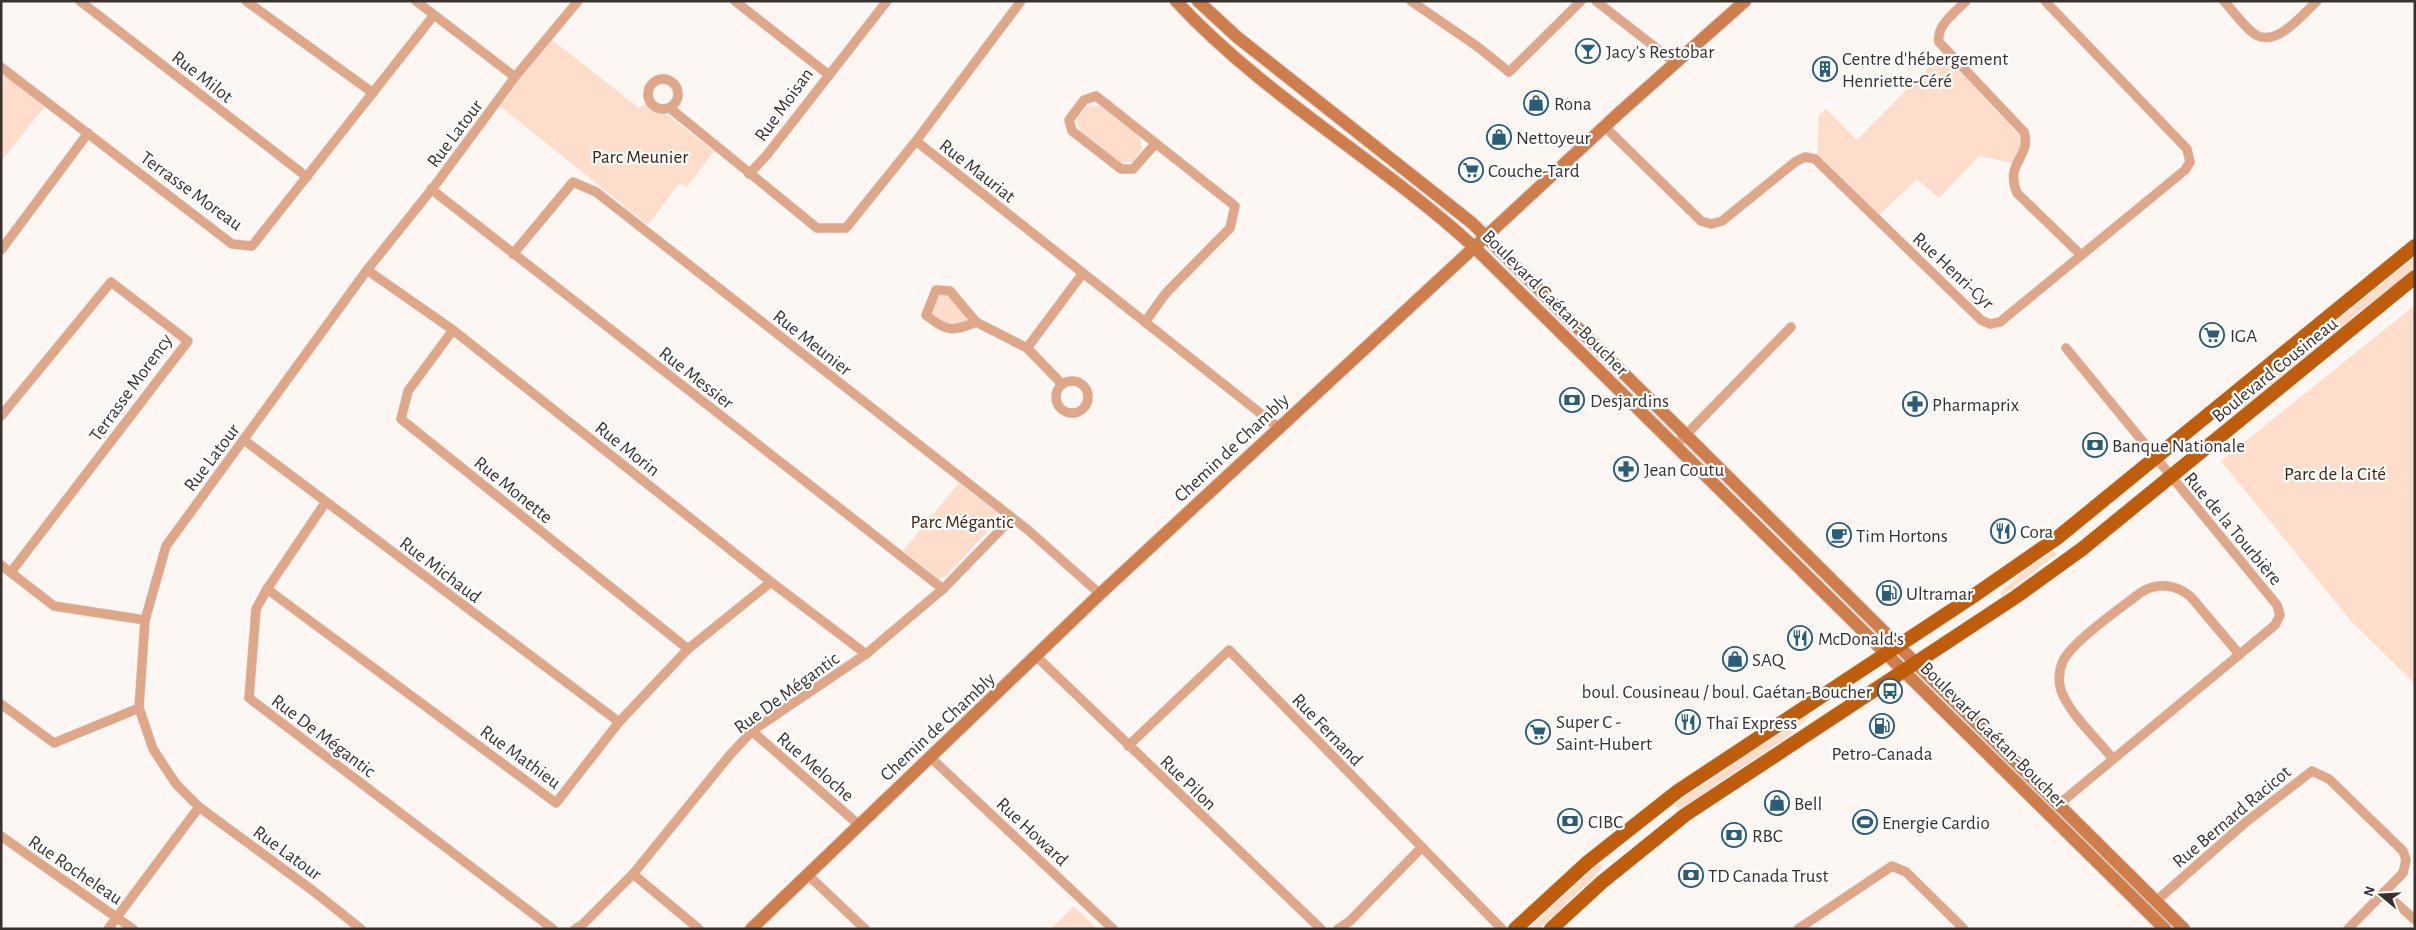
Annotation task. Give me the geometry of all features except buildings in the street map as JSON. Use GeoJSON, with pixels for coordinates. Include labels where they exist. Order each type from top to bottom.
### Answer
{"type":"FeatureCollection","features":[{"type":"Feature","properties":{"kind":"main road","name":"Boulevard Cousineau"},"geometry":{"type":"LineString","coordinates":[[1515,929],[1588,862],[1650,811],[2040,550],[2155,459],[2415,246]]}},
{"type":"Feature","properties":{"kind":"main road","name":"Boulevard Cousineau"},"geometry":{"type":"LineString","coordinates":[[1551,929],[1602,882],[1679,820],[2047,576],[2415,277]]}},
{"type":"Feature","properties":{"kind":"street","name":"Rue Milot"},"geometry":{"type":"LineString","coordinates":[[80,1],[307,177]]}},
{"type":"Feature","properties":{"kind":"street"},"geometry":{"type":"LineString","coordinates":[[246,1],[373,93]]}},
{"type":"Feature","properties":{"kind":"street"},"geometry":{"type":"LineString","coordinates":[[416,1],[515,77]]}},
{"type":"Feature","properties":{"kind":"street","name":"Rue Latour"},"geometry":{"type":"LineString","coordinates":[[361,929],[199,807],[176,784],[153,749],[139,708],[144,620],[166,546],[367,270],[515,77],[578,1]]}},
{"type":"Feature","properties":{"kind":"street","name":"Rue Moisan"},"geometry":{"type":"LineString","coordinates":[[734,1],[829,75],[766,156],[749,174]]}},
{"type":"Feature","properties":{"kind":"street"},"geometry":{"type":"LineString","coordinates":[[829,75],[887,1]]}},
{"type":"Feature","properties":{"kind":"street"},"geometry":{"type":"LineString","coordinates":[[916,141],[1021,1]]}},
{"type":"Feature","properties":{"kind":"street","name":"Boulevard Gaétan-Boucher"},"geometry":{"type":"LineString","coordinates":[[1176,1],[1216,41],[1253,72],[1421,200],[1474,247],[2165,929]]}},
{"type":"Feature","properties":{"kind":"street","name":"Boulevard Gaétan-Boucher"},"geometry":{"type":"LineString","coordinates":[[1198,1],[1237,37],[1458,211],[1485,236],[2184,929]]}},
{"type":"Feature","properties":{"kind":"street"},"geometry":{"type":"LineString","coordinates":[[1411,1],[1478,47],[1509,72],[1581,1]]}},
{"type":"Feature","properties":{"kind":"street"},"geometry":{"type":"LineString","coordinates":[[1596,1],[1674,62]]}},
{"type":"Feature","properties":{"kind":"street","name":"Chemin de Chambly"},"geometry":{"type":"LineString","coordinates":[[750,929],[1037,657],[1100,594],[1604,126],[1745,1]]}},
{"type":"Feature","properties":{"kind":"street"},"geometry":{"type":"LineString","coordinates":[[1966,1],[1941,27],[1938,35],[1939,42],[2024,132],[2027,141],[2025,149],[2017,160],[2013,173],[2013,183],[2017,193],[2081,255]]}},
{"type":"Feature","properties":{"kind":"street","name":"Rue Henri-Cyr"},"geometry":{"type":"LineString","coordinates":[[1604,126],[1701,221],[1711,224],[1722,221],[1795,162],[1805,157],[1815,159],[1963,305],[1981,320],[1990,324],[2000,322],[2185,170],[2190,162],[2187,149],[2045,1]]}},
{"type":"Feature","properties":{"kind":"street"},"geometry":{"type":"LineString","coordinates":[[2224,1],[2257,35],[2268,38],[2280,35],[2317,1]]}},
{"type":"Feature","properties":{"kind":"street","name":"Terrasse Moreau"},"geometry":{"type":"LineString","coordinates":[[1,67],[232,244],[252,246],[434,15]]}},
{"type":"Feature","properties":{"kind":"street"},"geometry":{"type":"LineString","coordinates":[[1145,322],[1166,293],[1230,228],[1235,206],[1156,143],[1096,96],[1084,100],[1069,120],[1072,131],[1121,169],[1133,169],[1156,143]]}},
{"type":"Feature","properties":{"kind":"street","name":"Rue Mauriat"},"geometry":{"type":"LineString","coordinates":[[671,109],[817,228],[846,228],[916,141],[1279,428]]}},
{"type":"Feature","properties":{"kind":"street"},"geometry":{"type":"LineString","coordinates":[[1,250],[88,133]]}},
{"type":"Feature","properties":{"kind":"street","name":"Rue Meunier"},"geometry":{"type":"LineString","coordinates":[[513,254],[573,182],[596,192],[1012,518],[1100,594]]}},
{"type":"Feature","properties":{"kind":"street","name":"Rue Messier"},"geometry":{"type":"LineString","coordinates":[[431,189],[943,589]]}},
{"type":"Feature","properties":{"kind":"street","name":"Rue Morin"},"geometry":{"type":"LineString","coordinates":[[367,270],[453,330],[771,582],[866,654]]}},
{"type":"Feature","properties":{"kind":"street"},"geometry":{"type":"LineString","coordinates":[[1027,348],[1083,273]]}},
{"type":"Feature","properties":{"kind":"street","name":"Terrasse Morency"},"geometry":{"type":"LineString","coordinates":[[1,416],[110,282],[188,341],[11,572]]}},
{"type":"Feature","properties":{"kind":"street"},"geometry":{"type":"LineString","coordinates":[[976,322],[956,331],[940,326],[926,315],[936,290],[950,291],[976,322],[1027,348],[1062,384]]}},
{"type":"Feature","properties":{"kind":"street"},"geometry":{"type":"LineString","coordinates":[[1675,446],[1791,328]]}},
{"type":"Feature","properties":{"kind":"street","name":"Rue Monette"},"geometry":{"type":"LineString","coordinates":[[453,330],[408,391],[401,419],[688,649]]}},
{"type":"Feature","properties":{"kind":"street","name":"Rue de la Tourbière"},"geometry":{"type":"LineString","coordinates":[[2058,805],[2277,623],[2279,610],[2066,348]]}},
{"type":"Feature","properties":{"kind":"street","name":"Rue Michaud"},"geometry":{"type":"LineString","coordinates":[[244,440],[325,503],[619,722]]}},
{"type":"Feature","properties":{"kind":"street","name":"Rue De Mégantic"},"geometry":{"type":"LineString","coordinates":[[325,503],[267,589],[256,609],[249,698],[553,929]]}},
{"type":"Feature","properties":{"kind":"street"},"geometry":{"type":"LineString","coordinates":[[1742,512],[1772,530],[1778,531],[1781,529]]}},
{"type":"Feature","properties":{"kind":"street","name":"Rue De Mégantic"},"geometry":{"type":"LineString","coordinates":[[574,929],[582,926],[633,874],[729,756],[752,732],[866,654],[943,589],[1012,518]]}},
{"type":"Feature","properties":{"kind":"street"},"geometry":{"type":"LineString","coordinates":[[1,565],[54,606],[144,620]]}},
{"type":"Feature","properties":{"kind":"street","name":"Rue Mathieu"},"geometry":{"type":"LineString","coordinates":[[267,589],[556,803],[619,722],[688,649],[771,582]]}},
{"type":"Feature","properties":{"kind":"street"},"geometry":{"type":"LineString","coordinates":[[2113,759],[2061,692],[2059,679],[2061,665],[2074,646],[2140,593],[2153,587],[2166,586],[2180,589],[2191,597],[2239,654]]}},
{"type":"Feature","properties":{"kind":"street","name":"Rue Fernand"},"geometry":{"type":"LineString","coordinates":[[1128,746],[1229,650],[1502,929]]}},
{"type":"Feature","properties":{"kind":"street","name":"Rue Pilon"},"geometry":{"type":"LineString","coordinates":[[1037,657],[1321,929]]}},
{"type":"Feature","properties":{"kind":"street"},"geometry":{"type":"LineString","coordinates":[[1,704],[54,743],[139,708]]}},
{"type":"Feature","properties":{"kind":"street","name":"Rue Meloche"},"geometry":{"type":"LineString","coordinates":[[752,732],[859,825]]}},
{"type":"Feature","properties":{"kind":"street","name":"Rue Howard"},"geometry":{"type":"LineString","coordinates":[[930,758],[1112,929]]}},
{"type":"Feature","properties":{"kind":"street","name":"Rue Bernard Racicot"},"geometry":{"type":"LineString","coordinates":[[2156,900],[2246,822],[2312,772],[2329,779],[2403,851],[2406,860],[2402,873],[2348,929]]}},
{"type":"Feature","properties":{"kind":"street"},"geometry":{"type":"LineString","coordinates":[[108,929],[199,807]]}},
{"type":"Feature","properties":{"kind":"street","name":"Rue Rocheleau"},"geometry":{"type":"LineString","coordinates":[[1,836],[133,929]]}},
{"type":"Feature","properties":{"kind":"street"},"geometry":{"type":"LineString","coordinates":[[1338,929],[1350,921],[1422,847]]}},
{"type":"Feature","properties":{"kind":"street"},"geometry":{"type":"LineString","coordinates":[[1798,929],[1810,926],[1892,866],[1906,872],[1964,929]]}},
{"type":"Feature","properties":{"kind":"street"},"geometry":{"type":"LineString","coordinates":[[633,874],[699,929]]}},
{"type":"Feature","properties":{"kind":"street"},"geometry":{"type":"LineString","coordinates":[[808,875],[865,929]]}},
{"type":"Feature","properties":{"kind":"street"},"geometry":{"type":"LineString","coordinates":[[2384,892],[2415,920]]}},
{"type":"Feature","properties":{"kind":"green space","name":"Parc Meunier"},"geometry":{"type":"Polygon","coordinates":[[[551,39],[639,108],[646,103],[658,112],[666,114],[714,151],[687,187],[679,183],[648,225],[500,106],[551,39]]]}},
{"type":"Feature","properties":{"kind":"green space"},"geometry":{"type":"Polygon","coordinates":[[[1943,53],[2025,142],[2013,163],[1979,156],[1939,198],[1917,179],[1879,215],[1817,157],[1819,115],[1826,109],[1857,140],[1943,53]]]}},
{"type":"Feature","properties":{"kind":"green space"},"geometry":{"type":"Polygon","coordinates":[[[1,67],[47,104],[1,161],[1,67]]]}},
{"type":"Feature","properties":{"kind":"green space"},"geometry":{"type":"Polygon","coordinates":[[[1099,105],[1140,136],[1142,149],[1133,162],[1121,163],[1081,132],[1076,121],[1086,107],[1099,105]]]}},
{"type":"Feature","properties":{"kind":"green space"},"geometry":{"type":"Polygon","coordinates":[[[2415,257],[2415,267],[2242,408],[2239,405],[2314,339],[2415,257]]]}},
{"type":"Feature","properties":{"kind":"green space"},"geometry":{"type":"Polygon","coordinates":[[[938,293],[949,295],[973,320],[955,329],[929,315],[938,293]]]}},
{"type":"Feature","properties":{"kind":"green space","name":"Parc de la Cité"},"geometry":{"type":"Polygon","coordinates":[[[2415,305],[2415,684],[2350,620],[2221,461],[2415,305]]]}},
{"type":"Feature","properties":{"kind":"green space","name":"Parc Mégantic"},"geometry":{"type":"Polygon","coordinates":[[[959,483],[998,513],[996,522],[946,576],[939,579],[903,551],[959,483]]]}},
{"type":"Feature","properties":{"kind":"green space"},"geometry":{"type":"Polygon","coordinates":[[[2054,551],[2057,554],[2002,596],[2000,593],[2019,575],[2054,551]]]}},
{"type":"Feature","properties":{"kind":"green space"},"geometry":{"type":"Polygon","coordinates":[[[1804,717],[1806,720],[1787,737],[1680,809],[1676,808],[1677,802],[1804,717]]]}},
{"type":"Feature","properties":{"kind":"green space"},"geometry":{"type":"Polygon","coordinates":[[[1599,863],[1602,867],[1590,881],[1539,929],[1528,929],[1599,863]]]}},
{"type":"Feature","properties":{"kind":"green space"},"geometry":{"type":"Polygon","coordinates":[[[1074,906],[1097,929],[1051,929],[1074,906]]]}},
{"type":"Feature","properties":{"kind":"place","name":"Jacy's Restobar"},"geometry":{"type":"Point","coordinates":[1588,51]}},
{"type":"Feature","properties":{"kind":"place","name":"Centre d'hébergement Henriette-Céré"},"geometry":{"type":"Point","coordinates":[1825,69]}},
{"type":"Feature","properties":{"kind":"place","name":"Rona"},"geometry":{"type":"Point","coordinates":[1536,103]}},
{"type":"Feature","properties":{"kind":"place","name":"Nettoyeur"},"geometry":{"type":"Point","coordinates":[1499,137]}},
{"type":"Feature","properties":{"kind":"place","name":"Couche-Tard"},"geometry":{"type":"Point","coordinates":[1471,170]}},
{"type":"Feature","properties":{"kind":"place","name":"IGA"},"geometry":{"type":"Point","coordinates":[2212,335]}},
{"type":"Feature","properties":{"kind":"place","name":"Desjardins"},"geometry":{"type":"Point","coordinates":[1572,400]}},
{"type":"Feature","properties":{"kind":"place","name":"Pharmaprix"},"geometry":{"type":"Point","coordinates":[1915,404]}},
{"type":"Feature","properties":{"kind":"place","name":"Banque Nationale"},"geometry":{"type":"Point","coordinates":[2095,445]}},
{"type":"Feature","properties":{"kind":"place","name":"Jean Coutu"},"geometry":{"type":"Point","coordinates":[1626,469]}},
{"type":"Feature","properties":{"kind":"place","name":"Cora"},"geometry":{"type":"Point","coordinates":[2003,531]}},
{"type":"Feature","properties":{"kind":"place","name":"Tim Hortons"},"geometry":{"type":"Point","coordinates":[1839,535]}},
{"type":"Feature","properties":{"kind":"place","name":"Ultramar"},"geometry":{"type":"Point","coordinates":[1889,593]}},
{"type":"Feature","properties":{"kind":"place","name":"McDonald's"},"geometry":{"type":"Point","coordinates":[1800,638]}},
{"type":"Feature","properties":{"kind":"place","name":"SAQ"},"geometry":{"type":"Point","coordinates":[1735,659]}},
{"type":"Feature","properties":{"kind":"place","name":"boul. Cousineau / boul. Gaétan-Boucher"},"geometry":{"type":"Point","coordinates":[1890,691]}},
{"type":"Feature","properties":{"kind":"place","name":"Thaï Express"},"geometry":{"type":"Point","coordinates":[1688,722]}},
{"type":"Feature","properties":{"kind":"place","name":"Petro-Canada"},"geometry":{"type":"Point","coordinates":[1882,726]}},
{"type":"Feature","properties":{"kind":"place","name":"Super C - Saint-Hubert"},"geometry":{"type":"Point","coordinates":[1538,732]}},
{"type":"Feature","properties":{"kind":"place","name":"Bell"},"geometry":{"type":"Point","coordinates":[1777,803]}},
{"type":"Feature","properties":{"kind":"place","name":"CIBC"},"geometry":{"type":"Point","coordinates":[1570,821]}},
{"type":"Feature","properties":{"kind":"place","name":"Energie Cardio"},"geometry":{"type":"Point","coordinates":[1865,822]}},
{"type":"Feature","properties":{"kind":"place","name":"RBC"},"geometry":{"type":"Point","coordinates":[1734,835]}},
{"type":"Feature","properties":{"kind":"place","name":"TD Canada Trust"},"geometry":{"type":"Point","coordinates":[1691,875]}}]}
